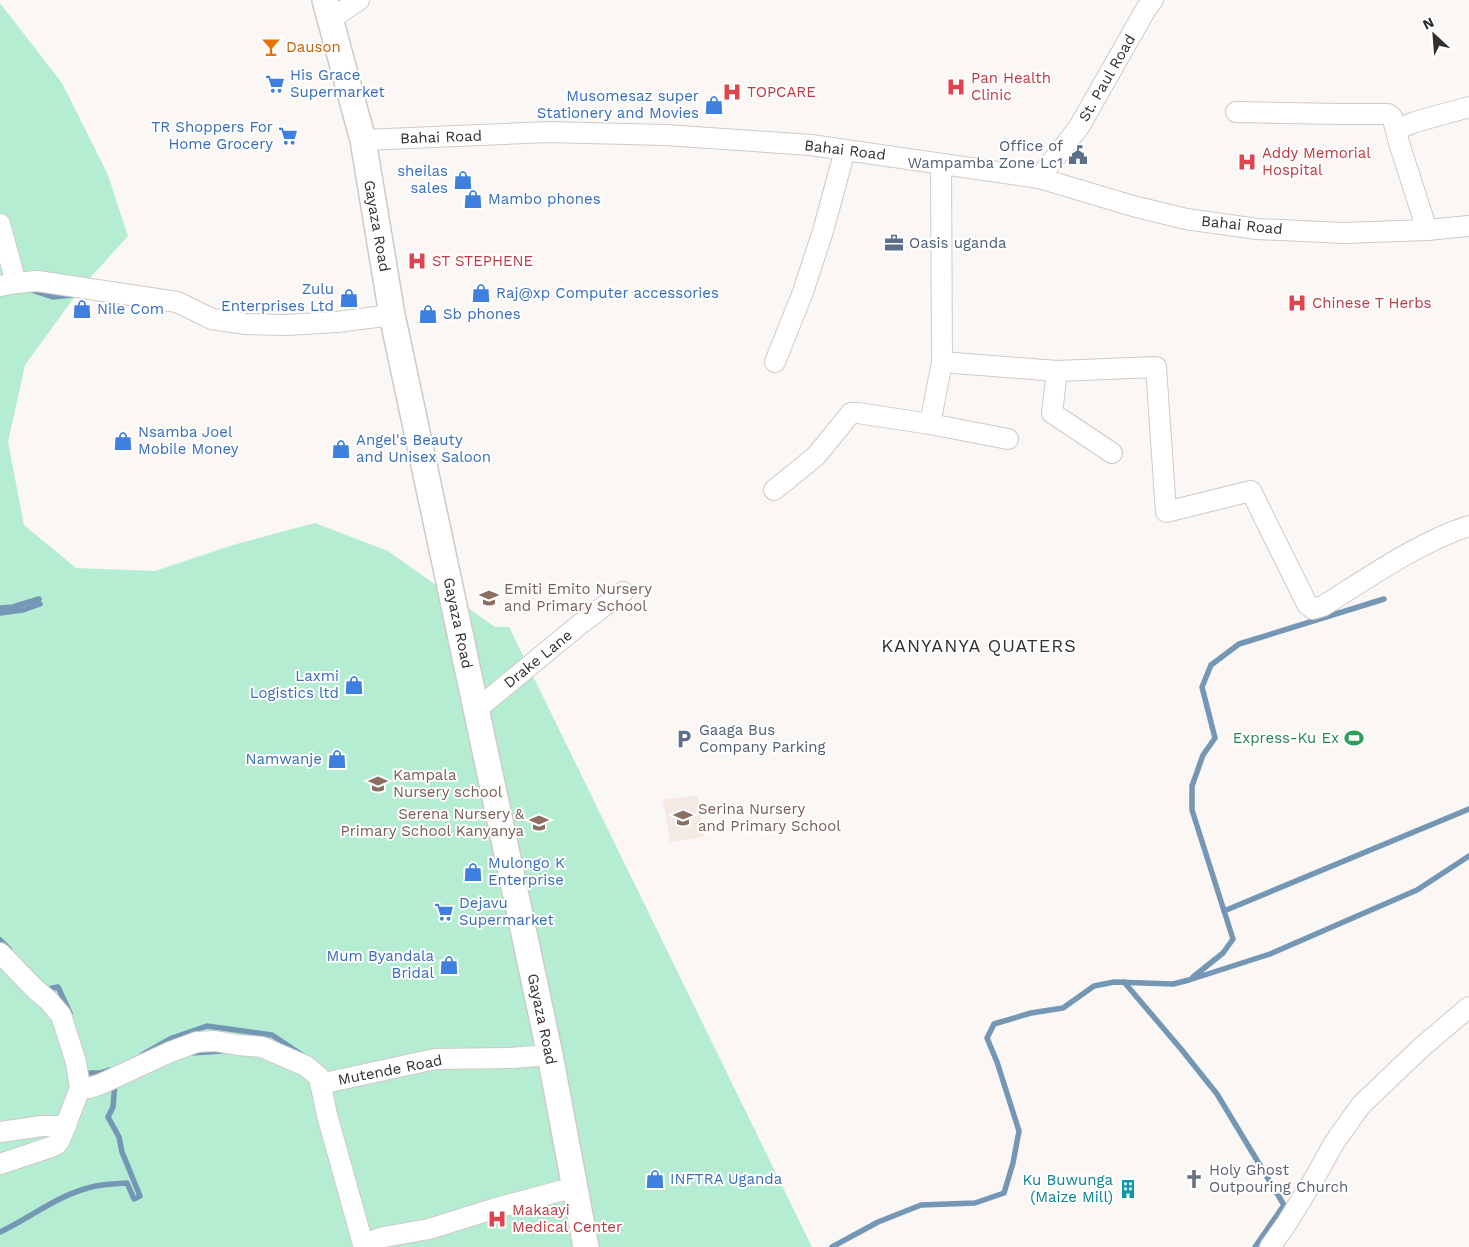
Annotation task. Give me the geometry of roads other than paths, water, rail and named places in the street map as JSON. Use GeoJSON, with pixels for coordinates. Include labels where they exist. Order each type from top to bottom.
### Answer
{"type":"FeatureCollection","features":[{"type":"Feature","properties":{"kind":"main road","name":"Gayaza Road"},"geometry":{"type":"LineString","coordinates":[[328,9],[362,140],[392,315],[550,1055],[586,1247]]}},
{"type":"Feature","properties":{"kind":"street"},"geometry":{"type":"LineString","coordinates":[[328,9],[359,0]]}},
{"type":"Feature","properties":{"kind":"street","name":"St. Paul Road"},"geometry":{"type":"LineString","coordinates":[[1039,178],[1079,127],[1146,9],[1153,0]]}},
{"type":"Feature","properties":{"kind":"street"},"geometry":{"type":"LineString","coordinates":[[1396,130],[1415,122],[1469,107]]}},
{"type":"Feature","properties":{"kind":"street"},"geometry":{"type":"LineString","coordinates":[[1236,112],[1388,114],[1392,117],[1426,230]]}},
{"type":"Feature","properties":{"kind":"street","name":"Bahai Road"},"geometry":{"type":"LineString","coordinates":[[362,140],[548,132],[666,135],[811,145],[1039,178],[1133,206],[1186,219],[1257,229],[1344,233],[1426,230],[1469,226]]}},
{"type":"Feature","properties":{"kind":"street"},"geometry":{"type":"LineString","coordinates":[[775,362],[812,266],[845,150]]}},
{"type":"Feature","properties":{"kind":"street"},"geometry":{"type":"LineString","coordinates":[[930,424],[942,362],[941,164]]}},
{"type":"Feature","properties":{"kind":"street"},"geometry":{"type":"LineString","coordinates":[[0,224],[8,284],[37,281],[177,302],[212,319],[246,324],[294,325],[392,315]]}},
{"type":"Feature","properties":{"kind":"street"},"geometry":{"type":"LineString","coordinates":[[942,362],[1057,371],[1156,368],[1166,512],[1251,492],[1307,604],[1313,609],[1323,606],[1420,547],[1455,530],[1469,526]]}},
{"type":"Feature","properties":{"kind":"street"},"geometry":{"type":"LineString","coordinates":[[1057,371],[1052,413],[1112,453]]}},
{"type":"Feature","properties":{"kind":"street"},"geometry":{"type":"LineString","coordinates":[[774,490],[816,456],[851,413],[930,424],[1008,439]]}},
{"type":"Feature","properties":{"kind":"street","name":"Drake Lane"},"geometry":{"type":"LineString","coordinates":[[477,709],[623,592]]}},
{"type":"Feature","properties":{"kind":"street"},"geometry":{"type":"LineString","coordinates":[[0,953],[61,1015],[76,1062],[80,1088],[57,1144],[0,1164]]}},
{"type":"Feature","properties":{"kind":"street"},"geometry":{"type":"LineString","coordinates":[[1270,1247],[1310,1186],[1334,1143],[1361,1105],[1423,1046],[1469,1007]]}},
{"type":"Feature","properties":{"kind":"street"},"geometry":{"type":"LineString","coordinates":[[80,1088],[89,1088],[101,1084],[170,1052],[197,1042],[215,1041],[262,1047],[306,1066],[319,1077],[327,1116],[364,1246],[384,1237],[429,1229],[493,1209],[575,1187]]}},
{"type":"Feature","properties":{"kind":"street","name":"Mutende Road"},"geometry":{"type":"LineString","coordinates":[[320,1084],[435,1059],[512,1058],[550,1055]]}},
{"type":"Feature","properties":{"kind":"street"},"geometry":{"type":"LineString","coordinates":[[0,1132],[42,1126],[66,1126]]}},
{"type":"Feature","properties":{"kind":"waterway"},"geometry":{"type":"LineString","coordinates":[[31,290],[53,297],[73,295]]}},
{"type":"Feature","properties":{"kind":"waterway"},"geometry":{"type":"LineString","coordinates":[[0,608],[13,607],[39,599]]}},
{"type":"Feature","properties":{"kind":"waterway"},"geometry":{"type":"LineString","coordinates":[[1193,977],[1223,953],[1233,939],[1192,810],[1192,786],[1203,755],[1215,738],[1202,687],[1211,665],[1239,644],[1384,599]]}},
{"type":"Feature","properties":{"kind":"waterway"},"geometry":{"type":"LineString","coordinates":[[0,613],[23,610],[40,604]]}},
{"type":"Feature","properties":{"kind":"waterway"},"geometry":{"type":"LineString","coordinates":[[1224,911],[1469,809]]}},
{"type":"Feature","properties":{"kind":"waterway"},"geometry":{"type":"LineString","coordinates":[[832,1247],[878,1222],[921,1205],[975,1203],[1004,1193],[1013,1163],[1019,1131],[997,1062],[987,1038],[994,1024],[1031,1013],[1063,1008],[1094,986],[1114,982],[1173,984],[1270,954],[1417,890],[1469,856]]}},
{"type":"Feature","properties":{"kind":"waterway"},"geometry":{"type":"LineString","coordinates":[[0,940],[9,949]]}},
{"type":"Feature","properties":{"kind":"waterway"},"geometry":{"type":"LineString","coordinates":[[1124,982],[1217,1094],[1284,1205],[1255,1247]]}},
{"type":"Feature","properties":{"kind":"waterway"},"geometry":{"type":"LineString","coordinates":[[43,990],[58,987],[70,1013]]}},
{"type":"Feature","properties":{"kind":"waterway"},"geometry":{"type":"LineString","coordinates":[[142,1055],[172,1038],[207,1026],[272,1035],[302,1055]]}},
{"type":"Feature","properties":{"kind":"waterway"},"geometry":{"type":"LineString","coordinates":[[191,1053],[221,1051]]}},
{"type":"Feature","properties":{"kind":"waterway"},"geometry":{"type":"LineString","coordinates":[[84,1070],[85,1073],[100,1073],[109,1070]]}},
{"type":"Feature","properties":{"kind":"waterway"},"geometry":{"type":"LineString","coordinates":[[0,1232],[65,1196],[93,1187],[127,1183],[134,1199],[140,1196],[122,1152],[119,1137],[108,1117],[113,1107],[115,1082]]}},
{"type":"Feature","properties":{"kind":"place","name":"Dauson"},"geometry":{"type":"Point","coordinates":[271,47]}},
{"type":"Feature","properties":{"kind":"place","name":"His Grace Supermarket"},"geometry":{"type":"Point","coordinates":[275,84]}},
{"type":"Feature","properties":{"kind":"place","name":"Pan Health Clinic"},"geometry":{"type":"Point","coordinates":[956,87]}},
{"type":"Feature","properties":{"kind":"place","name":"TOPCARE"},"geometry":{"type":"Point","coordinates":[732,92]}},
{"type":"Feature","properties":{"kind":"place","name":"Musomesaz super Stationery and Movies"},"geometry":{"type":"Point","coordinates":[714,105]}},
{"type":"Feature","properties":{"kind":"place","name":"TR Shoppers For Home Grocery"},"geometry":{"type":"Point","coordinates":[288,136]}},
{"type":"Feature","properties":{"kind":"place","name":"Office of Wampamba Zone Lc1"},"geometry":{"type":"Point","coordinates":[1078,155]}},
{"type":"Feature","properties":{"kind":"place","name":"Addy Memorial Hospital"},"geometry":{"type":"Point","coordinates":[1247,162]}},
{"type":"Feature","properties":{"kind":"place","name":"sheilas sales"},"geometry":{"type":"Point","coordinates":[463,180]}},
{"type":"Feature","properties":{"kind":"place","name":"Mambo phones"},"geometry":{"type":"Point","coordinates":[473,199]}},
{"type":"Feature","properties":{"kind":"place","name":"Oasis uganda"},"geometry":{"type":"Point","coordinates":[894,243]}},
{"type":"Feature","properties":{"kind":"place","name":"ST STEPHENE"},"geometry":{"type":"Point","coordinates":[417,261]}},
{"type":"Feature","properties":{"kind":"place","name":"Raj@xp Computer accessories"},"geometry":{"type":"Point","coordinates":[481,293]}},
{"type":"Feature","properties":{"kind":"place","name":"Zulu Enterprises Ltd"},"geometry":{"type":"Point","coordinates":[349,298]}},
{"type":"Feature","properties":{"kind":"place","name":"Chinese T Herbs"},"geometry":{"type":"Point","coordinates":[1297,303]}},
{"type":"Feature","properties":{"kind":"place","name":"Nile Com"},"geometry":{"type":"Point","coordinates":[82,309]}},
{"type":"Feature","properties":{"kind":"place","name":"Sb phones"},"geometry":{"type":"Point","coordinates":[428,314]}},
{"type":"Feature","properties":{"kind":"place","name":"Nsamba Joel Mobile Money"},"geometry":{"type":"Point","coordinates":[123,441]}},
{"type":"Feature","properties":{"kind":"place","name":"Angel's Beauty and Unisex Saloon"},"geometry":{"type":"Point","coordinates":[341,449]}},
{"type":"Feature","properties":{"kind":"place","name":"Emiti Emito Nursery and Primary School"},"geometry":{"type":"Point","coordinates":[489,598]}},
{"type":"Feature","properties":{"kind":"place","name":"Laxmi Logistics ltd"},"geometry":{"type":"Point","coordinates":[354,685]}},
{"type":"Feature","properties":{"kind":"place","name":"Express-Ku Ex"},"geometry":{"type":"Point","coordinates":[1354,738]}},
{"type":"Feature","properties":{"kind":"place","name":"Gaaga Bus Company Parking"},"geometry":{"type":"Point","coordinates":[684,739]}},
{"type":"Feature","properties":{"kind":"place","name":"Namwanje"},"geometry":{"type":"Point","coordinates":[337,759]}},
{"type":"Feature","properties":{"kind":"place","name":"Kampala Nursery school"},"geometry":{"type":"Point","coordinates":[378,784]}},
{"type":"Feature","properties":{"kind":"place","name":"Serina Nursery and Primary School"},"geometry":{"type":"Point","coordinates":[683,818]}},
{"type":"Feature","properties":{"kind":"place","name":"Serena Nursery & Primary School Kanyanya"},"geometry":{"type":"Point","coordinates":[539,823]}},
{"type":"Feature","properties":{"kind":"place","name":"Mulongo K Enterprise"},"geometry":{"type":"Point","coordinates":[473,872]}},
{"type":"Feature","properties":{"kind":"place","name":"Dejavu Supermarket"},"geometry":{"type":"Point","coordinates":[444,912]}},
{"type":"Feature","properties":{"kind":"place","name":"Mum Byandala Bridal"},"geometry":{"type":"Point","coordinates":[449,965]}},
{"type":"Feature","properties":{"kind":"place","name":"INFTRA Uganda"},"geometry":{"type":"Point","coordinates":[655,1179]}},
{"type":"Feature","properties":{"kind":"place","name":"Holy Ghost Outpouring Church"},"geometry":{"type":"Point","coordinates":[1194,1179]}},
{"type":"Feature","properties":{"kind":"place","name":"Ku Buwunga (Maize Mill)"},"geometry":{"type":"Point","coordinates":[1128,1189]}},
{"type":"Feature","properties":{"kind":"place","name":"Makaayi Medical Center"},"geometry":{"type":"Point","coordinates":[497,1219]}},
{"type":"Feature","properties":{"kind":"district","name":"KANYANYA QUATERS"},"geometry":{"type":"Point","coordinates":[979,645]}}]}
